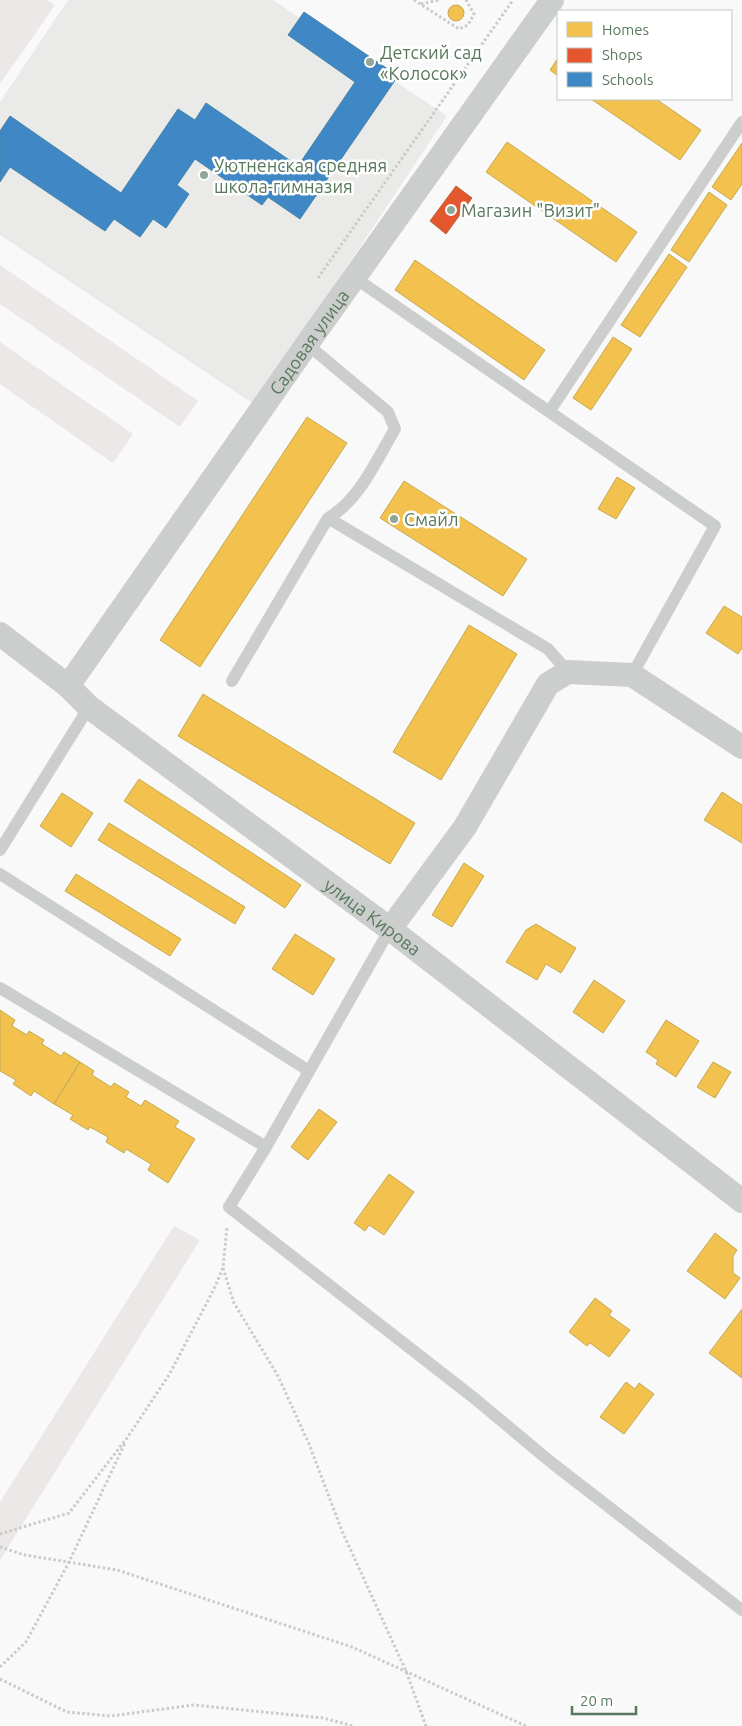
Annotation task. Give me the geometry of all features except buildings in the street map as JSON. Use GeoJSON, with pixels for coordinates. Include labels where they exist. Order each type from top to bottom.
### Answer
{"type":"FeatureCollection","features":[{"type":"Feature","properties":{"kind":"street","name":"Садовая улица"},"geometry":{"type":"LineString","coordinates":[[68,686],[307,344],[552,0]]}},
{"type":"Feature","properties":{"kind":"street","name":"улица Кирова"},"geometry":{"type":"LineString","coordinates":[[0,634],[68,686],[89,707],[390,929],[742,1201]]}},
{"type":"Feature","properties":{"kind":"street"},"geometry":{"type":"LineString","coordinates":[[390,929],[465,827],[548,684],[568,672],[632,675],[742,747]]}},
{"type":"Feature","properties":{"kind":"lane"},"geometry":{"type":"LineString","coordinates":[[549,412],[742,122]]}},
{"type":"Feature","properties":{"kind":"lane"},"geometry":{"type":"LineString","coordinates":[[355,278],[715,526],[632,675]]}},
{"type":"Feature","properties":{"kind":"lane"},"geometry":{"type":"LineString","coordinates":[[232,681],[328,518],[342,510],[371,470],[395,429],[388,412],[307,344]]}},
{"type":"Feature","properties":{"kind":"lane"},"geometry":{"type":"LineString","coordinates":[[328,518],[548,649],[568,672]]}},
{"type":"Feature","properties":{"kind":"lane"},"geometry":{"type":"LineString","coordinates":[[0,850],[89,707]]}},
{"type":"Feature","properties":{"kind":"lane"},"geometry":{"type":"LineString","coordinates":[[0,874],[309,1071]]}},
{"type":"Feature","properties":{"kind":"lane"},"geometry":{"type":"LineString","coordinates":[[390,929],[266,1147],[229,1207],[474,1398],[552,1463],[742,1610]]}},
{"type":"Feature","properties":{"kind":"lane"},"geometry":{"type":"LineString","coordinates":[[0,988],[266,1147]]}},
{"type":"Feature","properties":{"kind":"path"},"geometry":{"type":"LineString","coordinates":[[414,0],[459,29],[468,25],[474,14],[466,0]]}},
{"type":"Feature","properties":{"kind":"path"},"geometry":{"type":"LineString","coordinates":[[420,4],[439,0]]}},
{"type":"Feature","properties":{"kind":"path"},"geometry":{"type":"LineString","coordinates":[[318,278],[513,0]]}},
{"type":"Feature","properties":{"kind":"path"},"geometry":{"type":"LineString","coordinates":[[0,1534],[69,1513],[127,1438],[169,1375],[223,1268],[229,1207]]}},
{"type":"Feature","properties":{"kind":"path"},"geometry":{"type":"LineString","coordinates":[[223,1268],[234,1303],[278,1376],[310,1444],[342,1531],[406,1671],[426,1726]]}},
{"type":"Feature","properties":{"kind":"path"},"geometry":{"type":"LineString","coordinates":[[0,1667],[26,1642],[69,1562],[127,1438]]}},
{"type":"Feature","properties":{"kind":"path"},"geometry":{"type":"LineString","coordinates":[[0,1547],[25,1555],[126,1573],[352,1647],[526,1726]]}},
{"type":"Feature","properties":{"kind":"path"},"geometry":{"type":"LineString","coordinates":[[0,1679],[67,1712],[111,1716],[193,1706],[323,1718],[353,1726]]}},
{"type":"Feature","properties":{"kind":"shaded area"},"geometry":{"type":"Polygon","coordinates":[[[0,0],[47,0],[55,5],[0,84],[0,0]]]}},
{"type":"Feature","properties":{"kind":"shaded area","name":"Уютненская средняя школа-гимназия"},"geometry":{"type":"Polygon","coordinates":[[[68,0],[273,0],[447,116],[255,405],[0,235],[0,102],[68,0]]]}},
{"type":"Feature","properties":{"kind":"shaded area"},"geometry":{"type":"Polygon","coordinates":[[[0,265],[198,401],[180,427],[0,304],[0,265]]]}},
{"type":"Feature","properties":{"kind":"shaded area"},"geometry":{"type":"Polygon","coordinates":[[[0,342],[133,434],[113,463],[0,384],[0,342]]]}},
{"type":"Feature","properties":{"kind":"shaded area"},"geometry":{"type":"Polygon","coordinates":[[[174,1226],[200,1240],[0,1560],[0,1502],[174,1226]]]}},
{"type":"Feature","properties":{"kind":"place","name":"Детский сад «Колосок»"},"geometry":{"type":"Point","coordinates":[370,62]}},
{"type":"Feature","properties":{"kind":"place","name":"Уютненская средняя школа-гимназия"},"geometry":{"type":"Point","coordinates":[204,175]}},
{"type":"Feature","properties":{"kind":"place","name":"Магазин \"Визит\""},"geometry":{"type":"Point","coordinates":[451,210]}},
{"type":"Feature","properties":{"kind":"place","name":"Смайл"},"geometry":{"type":"Point","coordinates":[394,519]}}]}
